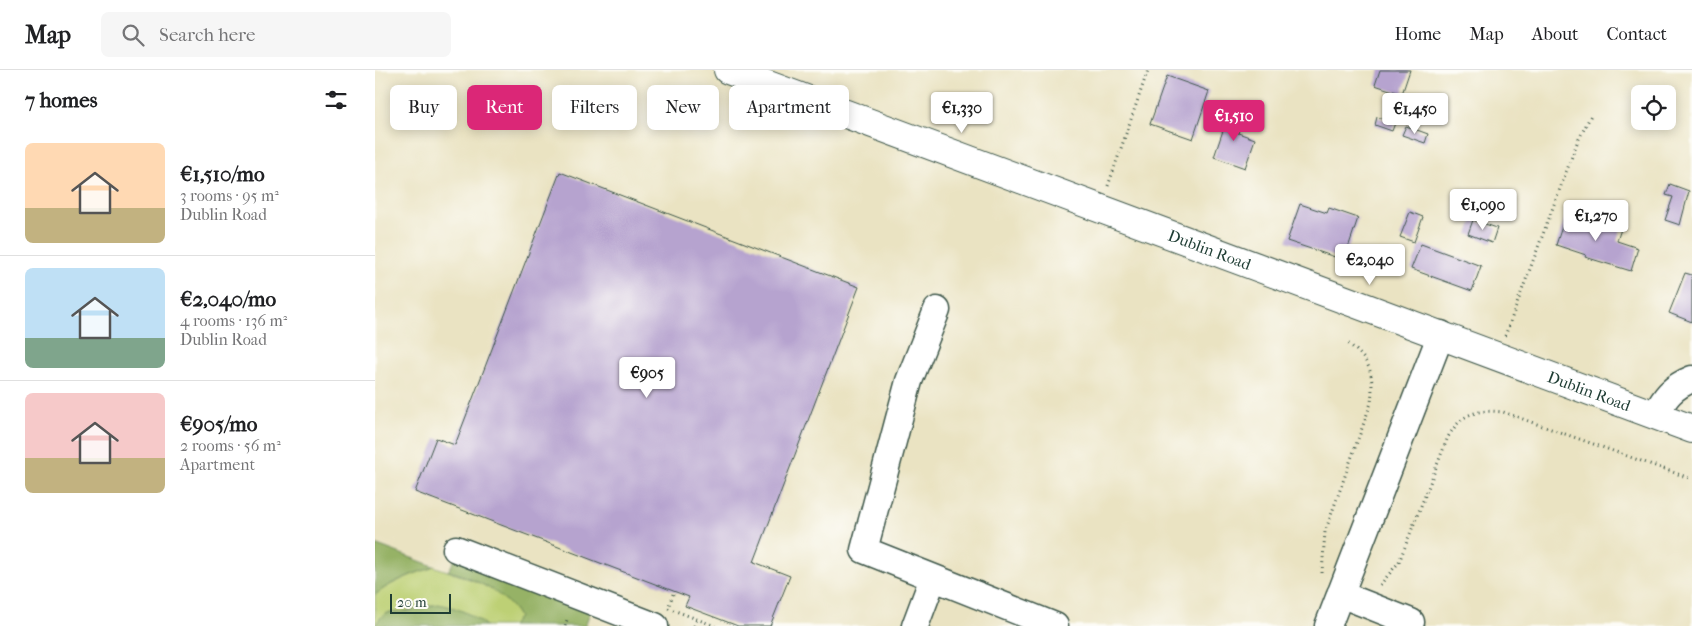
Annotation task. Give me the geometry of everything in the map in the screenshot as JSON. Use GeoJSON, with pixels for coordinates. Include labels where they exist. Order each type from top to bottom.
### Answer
{"type":"FeatureCollection","features":[{"type":"Feature","properties":{"kind":"main road","name":"Dublin Road"},"geometry":{"type":"LineString","coordinates":[[728,70],[1692,429]]}},
{"type":"Feature","properties":{"kind":"street"},"geometry":{"type":"LineString","coordinates":[[937,310],[909,381],[864,550],[1055,626]]}},
{"type":"Feature","properties":{"kind":"street"},"geometry":{"type":"LineString","coordinates":[[1328,626],[1331,586],[1441,334]]}},
{"type":"Feature","properties":{"kind":"street"},"geometry":{"type":"LineString","coordinates":[[1655,415],[1665,397],[1675,387],[1692,379]]}},
{"type":"Feature","properties":{"kind":"street"},"geometry":{"type":"LineString","coordinates":[[456,549],[599,616],[655,626]]}},
{"type":"Feature","properties":{"kind":"street"},"geometry":{"type":"LineString","coordinates":[[915,626],[933,578]]}},
{"type":"Feature","properties":{"kind":"street"},"geometry":{"type":"LineString","coordinates":[[1331,586],[1365,604],[1411,622]]}},
{"type":"Feature","properties":{"kind":"path"},"geometry":{"type":"LineString","coordinates":[[1101,208],[1149,70]]}},
{"type":"Feature","properties":{"kind":"path"},"geometry":{"type":"LineString","coordinates":[[1498,356],[1577,143],[1592,114]]}},
{"type":"Feature","properties":{"kind":"path"},"geometry":{"type":"LineString","coordinates":[[1331,586],[1325,532],[1371,403],[1373,382],[1369,365],[1361,353],[1346,342]]}},
{"type":"Feature","properties":{"kind":"path"},"geometry":{"type":"LineString","coordinates":[[1365,604],[1399,562],[1448,437],[1455,425],[1479,410],[1503,412],[1692,479]]}},
{"type":"Feature","properties":{"kind":"path"},"geometry":{"type":"LineString","coordinates":[[673,594],[668,608],[715,626]]}},
{"type":"Feature","properties":{"kind":"path"},"geometry":{"type":"LineString","coordinates":[[694,626],[697,619]]}},
{"type":"Feature","properties":{"kind":"green space"},"geometry":{"type":"Polygon","coordinates":[[[375,544],[433,566],[396,582],[375,595],[375,544]]]}},
{"type":"Feature","properties":{"kind":"green space"},"geometry":{"type":"Polygon","coordinates":[[[456,558],[591,610],[585,626],[512,626],[519,617],[507,601],[478,582],[448,571],[456,558]]]}},
{"type":"Feature","properties":{"kind":"green space"},"geometry":{"type":"Polygon","coordinates":[[[433,566],[493,590],[512,606],[519,617],[512,626],[486,626],[461,611],[447,606],[432,605],[387,613],[375,625],[375,595],[396,582],[433,566]]]}},
{"type":"Feature","properties":{"kind":"green space"},"geometry":{"type":"Polygon","coordinates":[[[438,604],[463,612],[486,626],[375,626],[380,618],[387,613],[411,611],[438,604]]]}},
{"type":"Feature","properties":{"kind":"building"},"geometry":{"type":"Polygon","coordinates":[[[1380,70],[1410,70],[1402,94],[1375,85],[1380,70]]]}},
{"type":"Feature","properties":{"kind":"building"},"geometry":{"type":"Polygon","coordinates":[[[1167,76],[1209,91],[1193,139],[1150,124],[1167,76]]]}},
{"type":"Feature","properties":{"kind":"building"},"geometry":{"type":"Polygon","coordinates":[[[1230,110],[1244,115],[1238,133],[1255,139],[1245,168],[1214,157],[1230,110]]]}},
{"type":"Feature","properties":{"kind":"building"},"geometry":{"type":"Polygon","coordinates":[[[1377,117],[1395,123],[1392,131],[1375,125],[1377,117]]]}},
{"type":"Feature","properties":{"kind":"building"},"geometry":{"type":"Polygon","coordinates":[[[1406,126],[1428,134],[1425,143],[1402,135],[1406,126]]]}},
{"type":"Feature","properties":{"kind":"building"},"geometry":{"type":"Polygon","coordinates":[[[560,172],[859,287],[754,562],[790,576],[770,626],[738,626],[685,606],[689,597],[415,492],[436,438],[455,445],[560,172]]]}},
{"type":"Feature","properties":{"kind":"building"},"geometry":{"type":"Polygon","coordinates":[[[1670,184],[1689,191],[1680,225],[1665,220],[1673,197],[1666,195],[1670,184]]]}},
{"type":"Feature","properties":{"kind":"building"},"geometry":{"type":"Polygon","coordinates":[[[1300,204],[1327,213],[1329,208],[1358,218],[1344,260],[1287,241],[1300,204]]]}},
{"type":"Feature","properties":{"kind":"building"},"geometry":{"type":"Polygon","coordinates":[[[1568,208],[1584,213],[1581,224],[1595,228],[1597,221],[1621,229],[1617,241],[1638,248],[1631,271],[1585,257],[1586,255],[1556,245],[1568,208]]]}},
{"type":"Feature","properties":{"kind":"building"},"geometry":{"type":"Polygon","coordinates":[[[1410,212],[1423,217],[1414,242],[1400,237],[1410,212]]]}},
{"type":"Feature","properties":{"kind":"building"},"geometry":{"type":"Polygon","coordinates":[[[1473,220],[1497,228],[1492,243],[1468,234],[1473,220]]]}},
{"type":"Feature","properties":{"kind":"building"},"geometry":{"type":"Polygon","coordinates":[[[1421,244],[1481,266],[1472,291],[1411,269],[1421,244]]]}},
{"type":"Feature","properties":{"kind":"building"},"geometry":{"type":"Polygon","coordinates":[[[1685,273],[1692,275],[1692,322],[1669,313],[1685,273]]]}}]}
